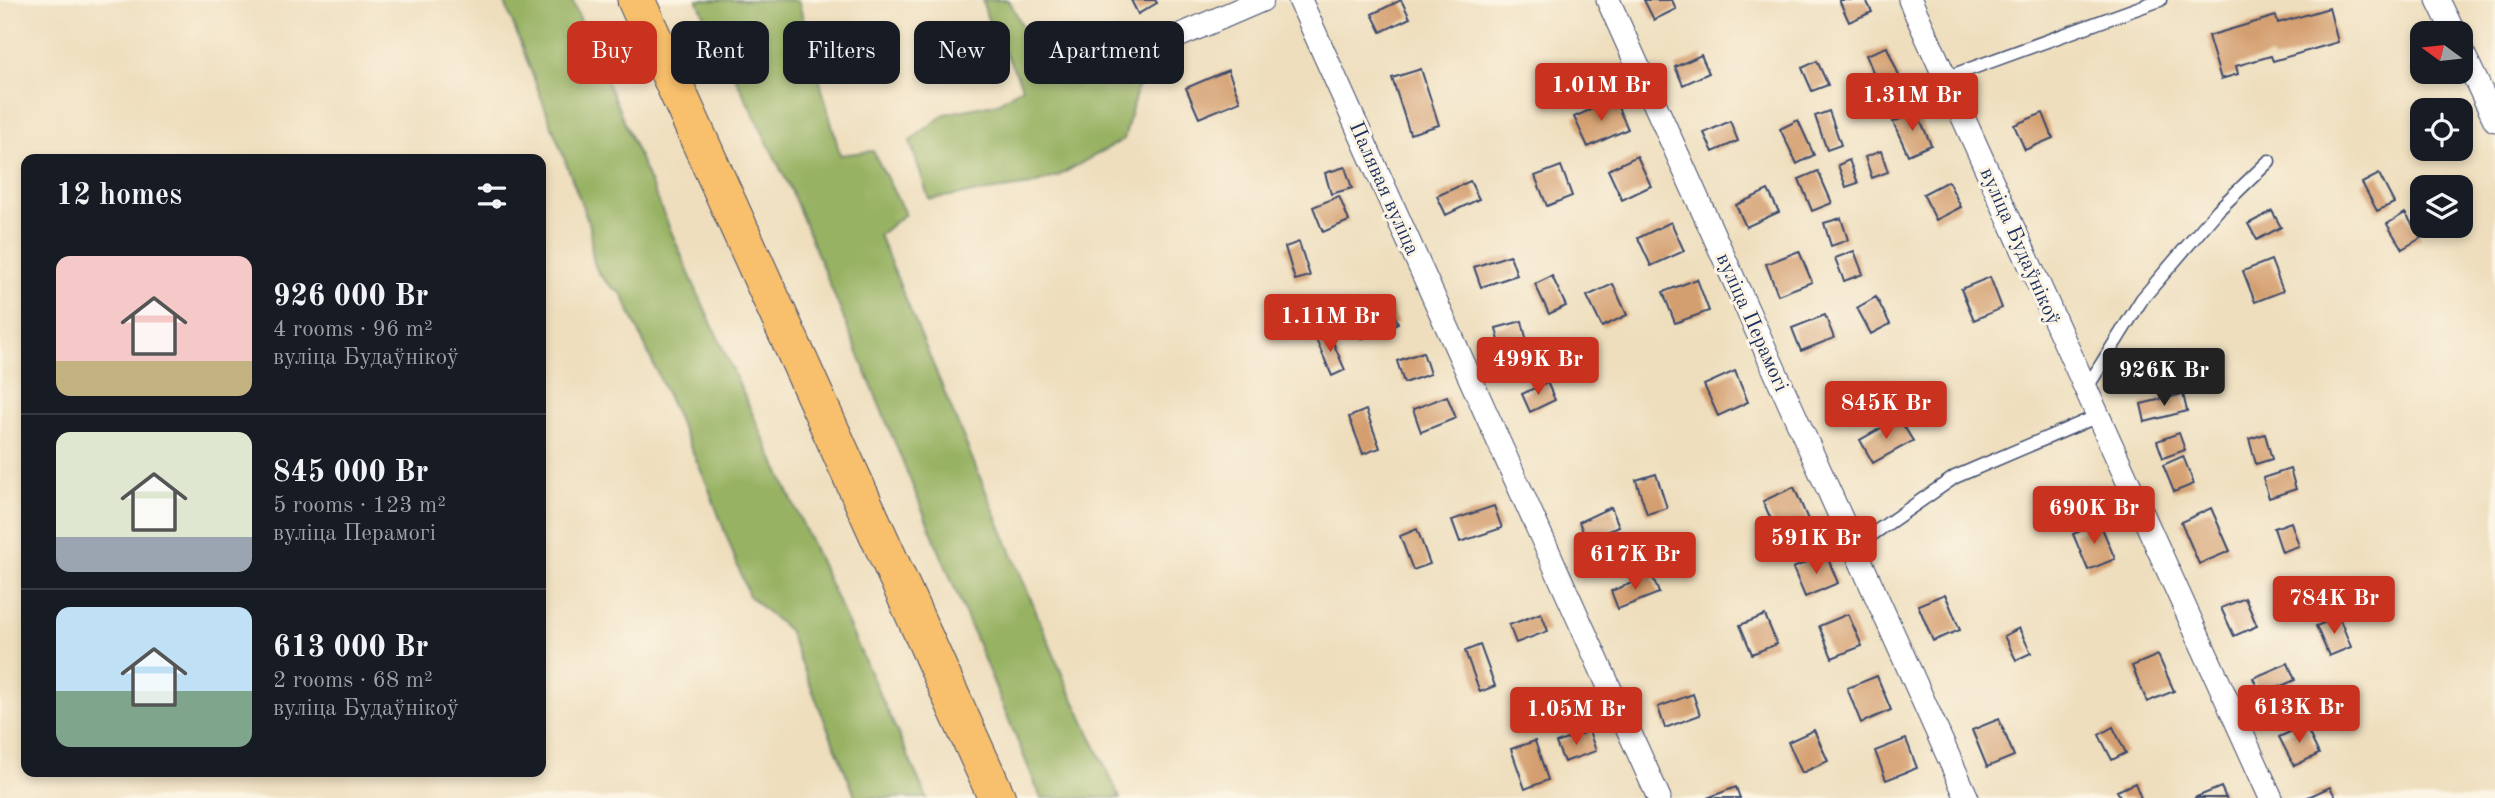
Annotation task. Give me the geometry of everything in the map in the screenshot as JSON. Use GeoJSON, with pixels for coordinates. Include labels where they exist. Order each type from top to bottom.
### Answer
{"type":"FeatureCollection","features":[{"type":"Feature","properties":{"kind":"main road"},"geometry":{"type":"LineString","coordinates":[[636,0],[997,798]]}},
{"type":"Feature","properties":{"kind":"street"},"geometry":{"type":"LineString","coordinates":[[1184,34],[1262,0]]}},
{"type":"Feature","properties":{"kind":"street","name":"Палявая вуліца"},"geometry":{"type":"LineString","coordinates":[[1300,0],[1659,798]]}},
{"type":"Feature","properties":{"kind":"street","name":"вуліца Перамогі"},"geometry":{"type":"LineString","coordinates":[[1608,0],[1967,798]]}},
{"type":"Feature","properties":{"kind":"street","name":"вуліца Будаўнікоў"},"geometry":{"type":"LineString","coordinates":[[1910,0],[2272,798]]}},
{"type":"Feature","properties":{"kind":"street"},"geometry":{"type":"LineString","coordinates":[[2438,0],[2448,21]]}},
{"type":"Feature","properties":{"kind":"street"},"geometry":{"type":"LineString","coordinates":[[2473,74],[2495,120]]}},
{"type":"Feature","properties":{"kind":"lane"},"geometry":{"type":"LineString","coordinates":[[1945,78],[2160,0]]}},
{"type":"Feature","properties":{"kind":"lane"},"geometry":{"type":"LineString","coordinates":[[2086,389],[2142,299],[2218,210],[2269,161]]}},
{"type":"Feature","properties":{"kind":"lane"},"geometry":{"type":"LineString","coordinates":[[1854,547],[1955,477],[2098,416]]}},
{"type":"Feature","properties":{"kind":"green space"},"geometry":{"type":"Polygon","coordinates":[[[504,0],[572,0],[581,21],[567,21],[567,84],[608,84],[694,285],[927,798],[856,798],[788,630],[749,596],[707,484],[622,294],[604,280],[595,266],[590,226],[504,0]]]}},
{"type":"Feature","properties":{"kind":"green space"},"geometry":{"type":"Polygon","coordinates":[[[697,0],[798,0],[804,21],[783,21],[783,84],[821,84],[840,155],[873,151],[905,214],[879,235],[1064,679],[1120,798],[1041,798],[791,190],[739,84],[769,84],[769,21],[707,21],[697,0]]]}},
{"type":"Feature","properties":{"kind":"green space"},"geometry":{"type":"Polygon","coordinates":[[[983,0],[1009,0],[1024,30],[1024,84],[1140,84],[1124,139],[1058,176],[1031,185],[929,199],[910,141],[945,114],[998,103],[1022,87],[1010,63],[1010,21],[989,21],[983,0]]]}},
{"type":"Feature","properties":{"kind":"building"},"geometry":{"type":"Polygon","coordinates":[[[1131,0],[1155,0],[1157,3],[1138,14],[1131,0]]]}},
{"type":"Feature","properties":{"kind":"building"},"geometry":{"type":"Polygon","coordinates":[[[1401,0],[1410,18],[1381,32],[1372,14],[1401,0]]]}},
{"type":"Feature","properties":{"kind":"building"},"geometry":{"type":"Polygon","coordinates":[[[1644,0],[1672,0],[1676,9],[1654,20],[1644,0]]]}},
{"type":"Feature","properties":{"kind":"building"},"geometry":{"type":"Polygon","coordinates":[[[1839,0],[1866,0],[1872,12],[1849,22],[1839,0]]]}},
{"type":"Feature","properties":{"kind":"building"},"geometry":{"type":"Polygon","coordinates":[[[2329,8],[2338,42],[2273,61],[2271,56],[2236,66],[2238,74],[2221,79],[2208,36],[2276,16],[2278,23],[2329,8]]]}},
{"type":"Feature","properties":{"kind":"building"},"geometry":{"type":"Polygon","coordinates":[[[1887,47],[1900,78],[1879,87],[1866,55],[1887,47]]]}},
{"type":"Feature","properties":{"kind":"building"},"geometry":{"type":"Polygon","coordinates":[[[1701,55],[1709,73],[1683,85],[1675,67],[1701,55]]]}},
{"type":"Feature","properties":{"kind":"building"},"geometry":{"type":"Polygon","coordinates":[[[1817,61],[1828,85],[1812,91],[1802,68],[1817,61]]]}},
{"type":"Feature","properties":{"kind":"building"},"geometry":{"type":"Polygon","coordinates":[[[1421,69],[1439,125],[1410,134],[1392,78],[1421,69]]]}},
{"type":"Feature","properties":{"kind":"building"},"geometry":{"type":"Polygon","coordinates":[[[1228,70],[1240,101],[1199,118],[1186,88],[1228,70]]]}},
{"type":"Feature","properties":{"kind":"building"},"geometry":{"type":"Polygon","coordinates":[[[1614,99],[1628,129],[1588,147],[1574,117],[1614,99]]]}},
{"type":"Feature","properties":{"kind":"building"},"geometry":{"type":"Polygon","coordinates":[[[1829,111],[1841,145],[1827,150],[1815,116],[1829,111]]]}},
{"type":"Feature","properties":{"kind":"building"},"geometry":{"type":"Polygon","coordinates":[[[1917,112],[1931,145],[1908,155],[1893,122],[1917,112]]]}},
{"type":"Feature","properties":{"kind":"building"},"geometry":{"type":"Polygon","coordinates":[[[2043,113],[2053,138],[2025,150],[2014,125],[2043,113]]]}},
{"type":"Feature","properties":{"kind":"building"},"geometry":{"type":"Polygon","coordinates":[[[1798,120],[1814,155],[1797,164],[1780,129],[1798,120]]]}},
{"type":"Feature","properties":{"kind":"building"},"geometry":{"type":"Polygon","coordinates":[[[1730,121],[1738,141],[1713,152],[1704,133],[1730,121]]]}},
{"type":"Feature","properties":{"kind":"building"},"geometry":{"type":"Polygon","coordinates":[[[1881,151],[1888,172],[1872,178],[1865,157],[1881,151]]]}},
{"type":"Feature","properties":{"kind":"building"},"geometry":{"type":"Polygon","coordinates":[[[1637,156],[1651,186],[1622,200],[1608,170],[1637,156]]]}},
{"type":"Feature","properties":{"kind":"building"},"geometry":{"type":"Polygon","coordinates":[[[1849,160],[1858,183],[1846,187],[1838,165],[1849,160]]]}},
{"type":"Feature","properties":{"kind":"building"},"geometry":{"type":"Polygon","coordinates":[[[1561,166],[1572,196],[1547,206],[1535,176],[1561,166]]]}},
{"type":"Feature","properties":{"kind":"building"},"geometry":{"type":"Polygon","coordinates":[[[1345,167],[1352,188],[1331,194],[1325,173],[1345,167]]]}},
{"type":"Feature","properties":{"kind":"building"},"geometry":{"type":"Polygon","coordinates":[[[1818,171],[1832,203],[1812,211],[1799,179],[1818,171]]]}},
{"type":"Feature","properties":{"kind":"building"},"geometry":{"type":"Polygon","coordinates":[[[2379,174],[2394,203],[2377,211],[2362,183],[2379,174]]]}},
{"type":"Feature","properties":{"kind":"building"},"geometry":{"type":"Polygon","coordinates":[[[1470,181],[1479,199],[1446,215],[1437,196],[1470,181]]]}},
{"type":"Feature","properties":{"kind":"building"},"geometry":{"type":"Polygon","coordinates":[[[1948,181],[1961,207],[1936,220],[1923,194],[1948,181]]]}},
{"type":"Feature","properties":{"kind":"building"},"geometry":{"type":"Polygon","coordinates":[[[1768,190],[1779,212],[1746,227],[1736,205],[1768,190]]]}},
{"type":"Feature","properties":{"kind":"building"},"geometry":{"type":"Polygon","coordinates":[[[1339,196],[1349,221],[1323,232],[1313,207],[1339,196]]]}},
{"type":"Feature","properties":{"kind":"building"},"geometry":{"type":"Polygon","coordinates":[[[2272,211],[2281,227],[2257,240],[2248,224],[2272,211]]]}},
{"type":"Feature","properties":{"kind":"building"},"geometry":{"type":"Polygon","coordinates":[[[2405,213],[2410,221],[2410,238],[2421,238],[2402,249],[2387,224],[2405,213]]]}},
{"type":"Feature","properties":{"kind":"building"},"geometry":{"type":"Polygon","coordinates":[[[1841,218],[1848,240],[1831,246],[1824,223],[1841,218]]]}},
{"type":"Feature","properties":{"kind":"building"},"geometry":{"type":"Polygon","coordinates":[[[1671,222],[1684,251],[1651,266],[1638,238],[1671,222]]]}},
{"type":"Feature","properties":{"kind":"building"},"geometry":{"type":"Polygon","coordinates":[[[1299,242],[1310,276],[1295,280],[1285,247],[1299,242]]]}},
{"type":"Feature","properties":{"kind":"building"},"geometry":{"type":"Polygon","coordinates":[[[1799,251],[1812,282],[1778,295],[1766,264],[1799,251]]]}},
{"type":"Feature","properties":{"kind":"building"},"geometry":{"type":"Polygon","coordinates":[[[1854,251],[1863,274],[1844,281],[1835,258],[1854,251]]]}},
{"type":"Feature","properties":{"kind":"building"},"geometry":{"type":"Polygon","coordinates":[[[1510,255],[1517,275],[1481,287],[1474,267],[1510,255]]]}},
{"type":"Feature","properties":{"kind":"building"},"geometry":{"type":"Polygon","coordinates":[[[2271,260],[2283,291],[2255,302],[2243,271],[2271,260]]]}},
{"type":"Feature","properties":{"kind":"building"},"geometry":{"type":"Polygon","coordinates":[[[1552,276],[1566,306],[1549,314],[1535,284],[1552,276]]]}},
{"type":"Feature","properties":{"kind":"building"},"geometry":{"type":"Polygon","coordinates":[[[1990,277],[2002,308],[1974,320],[1961,289],[1990,277]]]}},
{"type":"Feature","properties":{"kind":"building"},"geometry":{"type":"Polygon","coordinates":[[[1697,279],[1709,311],[1675,323],[1663,292],[1697,279]]]}},
{"type":"Feature","properties":{"kind":"building"},"geometry":{"type":"Polygon","coordinates":[[[1613,284],[1627,315],[1602,327],[1587,296],[1613,284]]]}},
{"type":"Feature","properties":{"kind":"building"},"geometry":{"type":"Polygon","coordinates":[[[1876,297],[1890,324],[1871,334],[1857,308],[1876,297]]]}},
{"type":"Feature","properties":{"kind":"building"},"geometry":{"type":"Polygon","coordinates":[[[1389,302],[1398,323],[1361,339],[1352,318],[1389,302]]]}},
{"type":"Feature","properties":{"kind":"building"},"geometry":{"type":"Polygon","coordinates":[[[1825,315],[1834,338],[1801,351],[1792,328],[1825,315]]]}},
{"type":"Feature","properties":{"kind":"building"},"geometry":{"type":"Polygon","coordinates":[[[1522,321],[1528,346],[1502,353],[1496,328],[1522,321]]]}},
{"type":"Feature","properties":{"kind":"building"},"geometry":{"type":"Polygon","coordinates":[[[1328,331],[1345,370],[1332,376],[1315,337],[1328,331]]]}},
{"type":"Feature","properties":{"kind":"building"},"geometry":{"type":"Polygon","coordinates":[[[1423,352],[1430,374],[1404,383],[1397,361],[1423,352]]]}},
{"type":"Feature","properties":{"kind":"building"},"geometry":{"type":"Polygon","coordinates":[[[1735,371],[1748,402],[1718,416],[1704,385],[1735,371]]]}},
{"type":"Feature","properties":{"kind":"building"},"geometry":{"type":"Polygon","coordinates":[[[1547,382],[1555,400],[1530,412],[1522,394],[1547,382]]]}},
{"type":"Feature","properties":{"kind":"building"},"geometry":{"type":"Polygon","coordinates":[[[2183,394],[2187,411],[2145,422],[2141,404],[2183,394]]]}},
{"type":"Feature","properties":{"kind":"building"},"geometry":{"type":"Polygon","coordinates":[[[1447,396],[1456,418],[1421,432],[1413,409],[1447,396]]]}},
{"type":"Feature","properties":{"kind":"building"},"geometry":{"type":"Polygon","coordinates":[[[1366,410],[1380,448],[1363,454],[1349,417],[1366,410]]]}},
{"type":"Feature","properties":{"kind":"building"},"geometry":{"type":"Polygon","coordinates":[[[1899,418],[1913,441],[1873,463],[1860,440],[1899,418]]]}},
{"type":"Feature","properties":{"kind":"building"},"geometry":{"type":"Polygon","coordinates":[[[2179,433],[2185,450],[2163,458],[2157,441],[2179,433]]]}},
{"type":"Feature","properties":{"kind":"building"},"geometry":{"type":"Polygon","coordinates":[[[2265,434],[2272,459],[2256,464],[2249,439],[2265,434]]]}},
{"type":"Feature","properties":{"kind":"building"},"geometry":{"type":"Polygon","coordinates":[[[2183,456],[2194,484],[2174,492],[2163,465],[2183,456]]]}},
{"type":"Feature","properties":{"kind":"building"},"geometry":{"type":"Polygon","coordinates":[[[2290,469],[2296,489],[2269,498],[2263,478],[2290,469]]]}},
{"type":"Feature","properties":{"kind":"building"},"geometry":{"type":"Polygon","coordinates":[[[1656,474],[1667,508],[1647,514],[1636,480],[1656,474]]]}},
{"type":"Feature","properties":{"kind":"building"},"geometry":{"type":"Polygon","coordinates":[[[1794,487],[1809,522],[1778,536],[1763,501],[1794,487]]]}},
{"type":"Feature","properties":{"kind":"building"},"geometry":{"type":"Polygon","coordinates":[[[1494,506],[1502,528],[1460,542],[1452,520],[1494,506]]]}},
{"type":"Feature","properties":{"kind":"building"},"geometry":{"type":"Polygon","coordinates":[[[1611,507],[1619,526],[1587,541],[1579,522],[1611,507]]]}},
{"type":"Feature","properties":{"kind":"building"},"geometry":{"type":"Polygon","coordinates":[[[2211,508],[2230,551],[2199,564],[2181,522],[2211,508]]]}},
{"type":"Feature","properties":{"kind":"building"},"geometry":{"type":"Polygon","coordinates":[[[2291,522],[2299,546],[2282,552],[2274,528],[2291,522]]]}},
{"type":"Feature","properties":{"kind":"building"},"geometry":{"type":"Polygon","coordinates":[[[2100,523],[2115,559],[2088,570],[2073,534],[2100,523]]]}},
{"type":"Feature","properties":{"kind":"building"},"geometry":{"type":"Polygon","coordinates":[[[1417,529],[1430,564],[1413,570],[1400,536],[1417,529]]]}},
{"type":"Feature","properties":{"kind":"building"},"geometry":{"type":"Polygon","coordinates":[[[1826,554],[1838,583],[1805,597],[1793,568],[1826,554]]]}},
{"type":"Feature","properties":{"kind":"building"},"geometry":{"type":"Polygon","coordinates":[[[1652,575],[1659,593],[1618,609],[1611,591],[1652,575]]]}},
{"type":"Feature","properties":{"kind":"building"},"geometry":{"type":"Polygon","coordinates":[[[1945,594],[1960,630],[1933,641],[1918,605],[1945,594]]]}},
{"type":"Feature","properties":{"kind":"building"},"geometry":{"type":"Polygon","coordinates":[[[2245,598],[2257,626],[2234,636],[2221,608],[2245,598]]]}},
{"type":"Feature","properties":{"kind":"building"},"geometry":{"type":"Polygon","coordinates":[[[1541,613],[1548,631],[1516,643],[1509,625],[1541,613]]]}},
{"type":"Feature","properties":{"kind":"building"},"geometry":{"type":"Polygon","coordinates":[[[1848,614],[1862,646],[1832,658],[1819,626],[1848,614]]]}},
{"type":"Feature","properties":{"kind":"building"},"geometry":{"type":"Polygon","coordinates":[[[1765,615],[1777,644],[1752,654],[1740,625],[1765,615]]]}},
{"type":"Feature","properties":{"kind":"building"},"geometry":{"type":"Polygon","coordinates":[[[2339,617],[2351,647],[2329,656],[2316,626],[2339,617]]]}},
{"type":"Feature","properties":{"kind":"building"},"geometry":{"type":"Polygon","coordinates":[[[2019,628],[2031,653],[2016,660],[2004,636],[2019,628]]]}},
{"type":"Feature","properties":{"kind":"building"},"geometry":{"type":"Polygon","coordinates":[[[1480,645],[1495,686],[1480,692],[1465,651],[1480,645]]]}},
{"type":"Feature","properties":{"kind":"building"},"geometry":{"type":"Polygon","coordinates":[[[2158,655],[2174,691],[2147,702],[2132,666],[2158,655]]]}},
{"type":"Feature","properties":{"kind":"building"},"geometry":{"type":"Polygon","coordinates":[[[2288,663],[2295,680],[2261,695],[2253,678],[2288,663]]]}},
{"type":"Feature","properties":{"kind":"building"},"geometry":{"type":"Polygon","coordinates":[[[1877,676],[1891,710],[1861,723],[1847,688],[1877,676]]]}},
{"type":"Feature","properties":{"kind":"building"},"geometry":{"type":"Polygon","coordinates":[[[1693,694],[1700,715],[1665,728],[1658,707],[1693,694]]]}},
{"type":"Feature","properties":{"kind":"building"},"geometry":{"type":"Polygon","coordinates":[[[1999,719],[2014,756],[1987,767],[1972,730],[1999,719]]]}},
{"type":"Feature","properties":{"kind":"building"},"geometry":{"type":"Polygon","coordinates":[[[2305,725],[2319,754],[2294,766],[2279,737],[2305,725]]]}},
{"type":"Feature","properties":{"kind":"building"},"geometry":{"type":"Polygon","coordinates":[[[2113,727],[2126,753],[2112,760],[2099,735],[2113,727]]]}},
{"type":"Feature","properties":{"kind":"building"},"geometry":{"type":"Polygon","coordinates":[[[1814,730],[1828,761],[1802,773],[1788,742],[1814,730]]]}},
{"type":"Feature","properties":{"kind":"building"},"geometry":{"type":"Polygon","coordinates":[[[1589,731],[1596,751],[1564,762],[1556,743],[1589,731]]]}},
{"type":"Feature","properties":{"kind":"building"},"geometry":{"type":"Polygon","coordinates":[[[1906,739],[1917,768],[1886,780],[1875,751],[1906,739]]]}},
{"type":"Feature","properties":{"kind":"building"},"geometry":{"type":"Polygon","coordinates":[[[1535,741],[1548,780],[1525,789],[1511,749],[1535,741]]]}},
{"type":"Feature","properties":{"kind":"building"},"geometry":{"type":"Polygon","coordinates":[[[2135,783],[2141,798],[2121,798],[2117,791],[2135,783]]]}},
{"type":"Feature","properties":{"kind":"building"},"geometry":{"type":"Polygon","coordinates":[[[1736,787],[1740,798],[1707,798],[1736,787]]]}},
{"type":"Feature","properties":{"kind":"building"},"geometry":{"type":"Polygon","coordinates":[[[2221,787],[2226,798],[2194,798],[2221,787]]]}},
{"type":"Feature","properties":{"kind":"building"},"geometry":{"type":"Polygon","coordinates":[[[2330,787],[2336,798],[2306,798],[2330,787]]]}}]}
